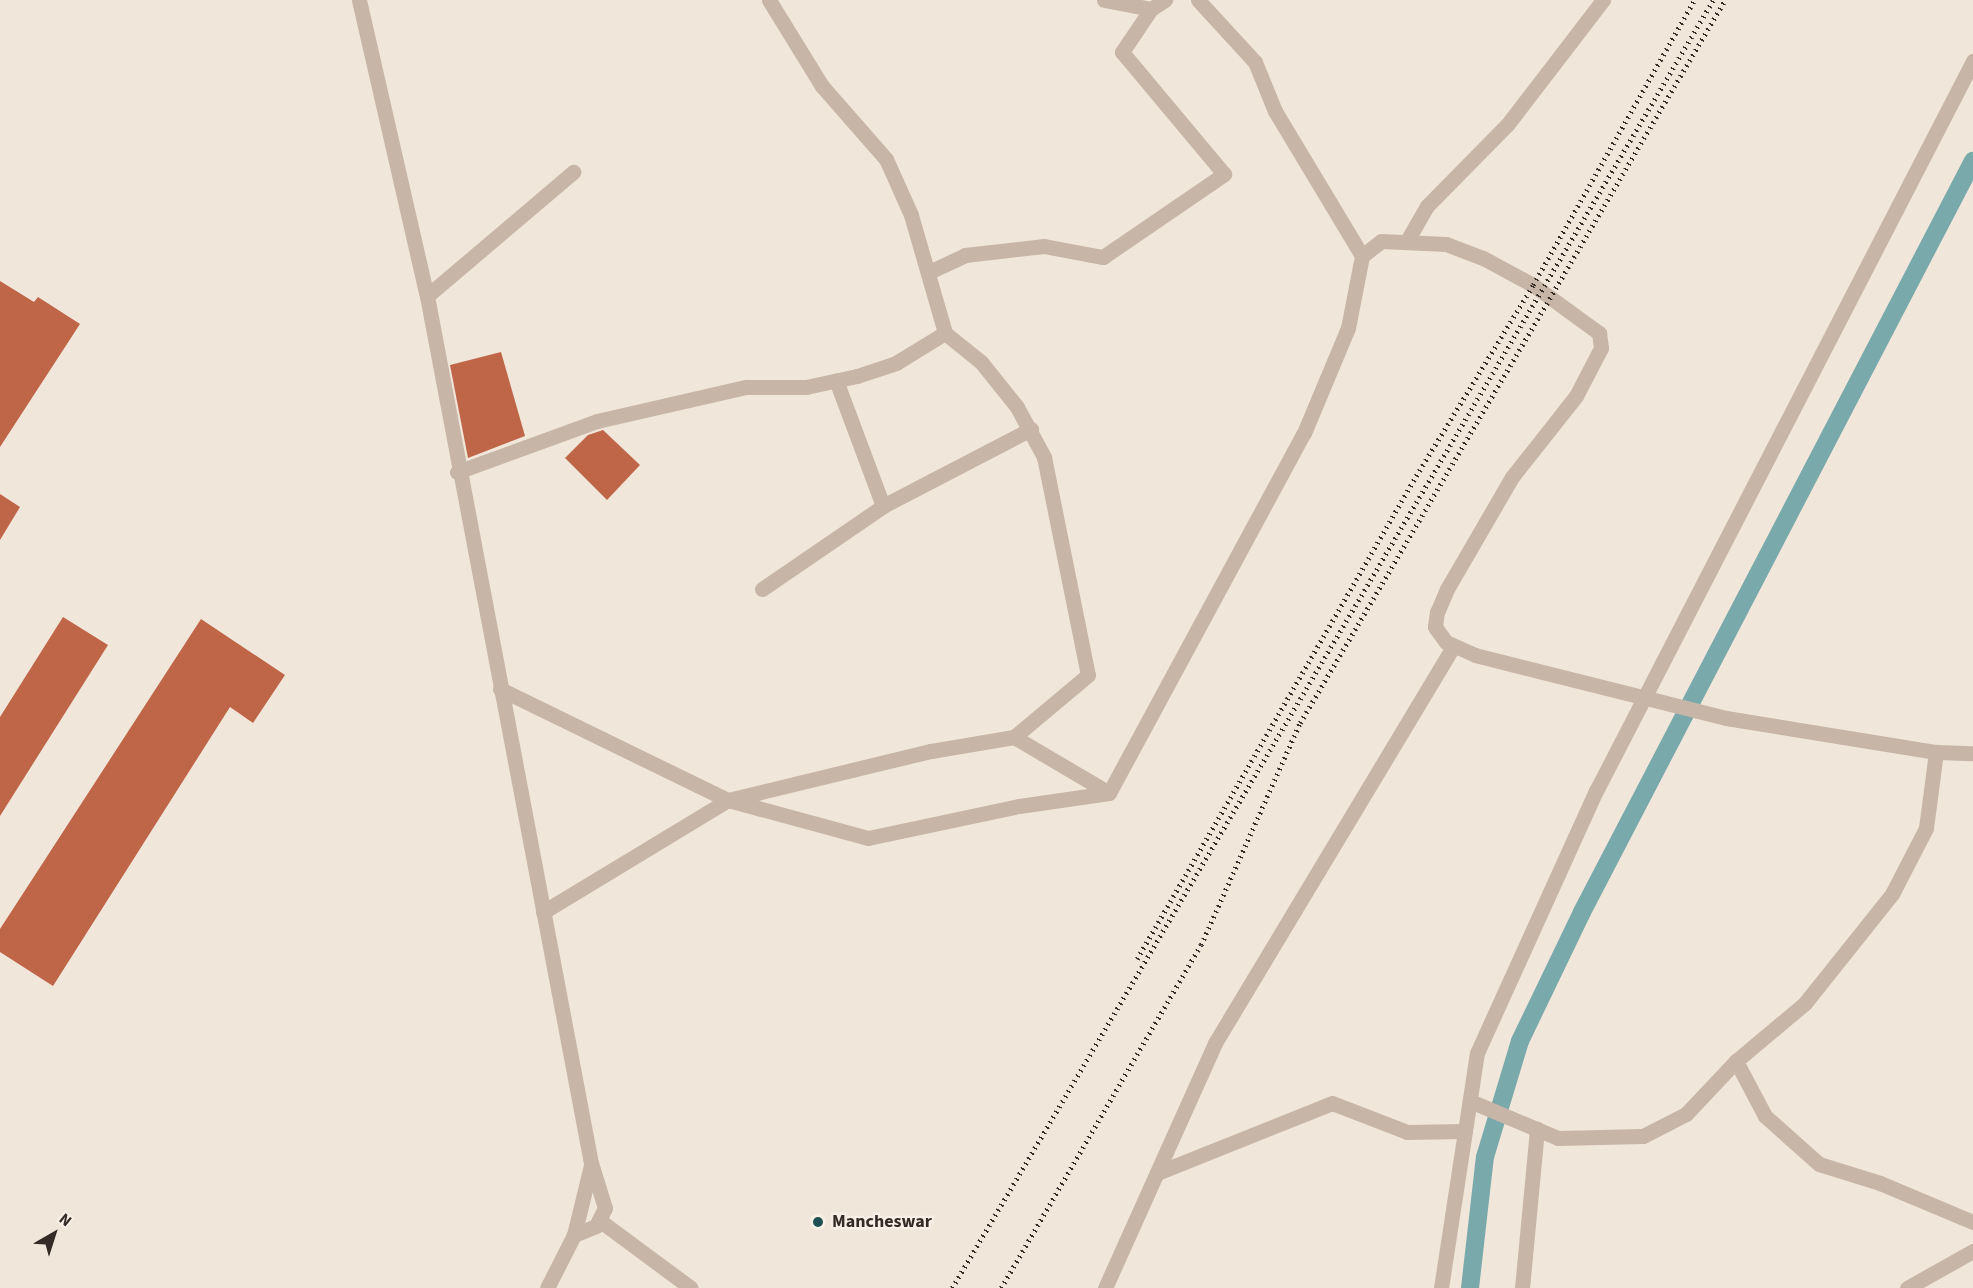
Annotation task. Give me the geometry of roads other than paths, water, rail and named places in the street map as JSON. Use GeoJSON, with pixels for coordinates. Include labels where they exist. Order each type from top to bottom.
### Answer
{"type":"FeatureCollection","features":[{"type":"Feature","properties":{"kind":"street"},"geometry":{"type":"LineString","coordinates":[[358,0],[427,296],[457,472],[591,1163],[605,1208],[596,1226],[574,1235]]}},
{"type":"Feature","properties":{"kind":"street"},"geometry":{"type":"LineString","coordinates":[[543,912],[728,800],[931,751],[1014,738],[1088,675],[1044,457],[1031,429],[981,362],[945,333],[911,215],[886,159],[822,86],[769,0]]}},
{"type":"Feature","properties":{"kind":"street"},"geometry":{"type":"LineString","coordinates":[[1104,0],[1151,9]]}},
{"type":"Feature","properties":{"kind":"street"},"geometry":{"type":"LineString","coordinates":[[929,272],[965,255],[1044,246],[1103,257],[1224,174],[1122,52],[1151,9],[1165,0]]}},
{"type":"Feature","properties":{"kind":"street"},"geometry":{"type":"LineString","coordinates":[[1198,0],[1255,62],[1275,111],[1362,256]]}},
{"type":"Feature","properties":{"kind":"street"},"geometry":{"type":"LineString","coordinates":[[1408,239],[1427,206],[1507,125],[1603,0]]}},
{"type":"Feature","properties":{"kind":"street"},"geometry":{"type":"LineString","coordinates":[[1441,1288],[1477,1053],[1596,791],[1643,697],[1973,61]]}},
{"type":"Feature","properties":{"kind":"street"},"geometry":{"type":"LineString","coordinates":[[427,296],[573,172]]}},
{"type":"Feature","properties":{"kind":"street"},"geometry":{"type":"LineString","coordinates":[[1109,793],[1305,433],[1348,327],[1362,256],[1381,241],[1408,239],[1446,244],[1533,285],[1591,323],[1599,333],[1601,348],[1576,396],[1501,494],[1448,589],[1435,627],[1454,646],[1726,718],[1936,752],[1973,753]]}},
{"type":"Feature","properties":{"kind":"street"},"geometry":{"type":"LineString","coordinates":[[457,472],[597,421],[746,387],[806,387],[896,363],[945,333]]}},
{"type":"Feature","properties":{"kind":"street"},"geometry":{"type":"LineString","coordinates":[[836,380],[883,506]]}},
{"type":"Feature","properties":{"kind":"street"},"geometry":{"type":"LineString","coordinates":[[762,589],[883,506],[1031,429]]}},
{"type":"Feature","properties":{"kind":"street"},"geometry":{"type":"LineString","coordinates":[[1105,1288],[1215,1042],[1454,646]]}},
{"type":"Feature","properties":{"kind":"street"},"geometry":{"type":"LineString","coordinates":[[500,689],[728,800],[868,838],[1019,806],[1109,793]]}},
{"type":"Feature","properties":{"kind":"street"},"geometry":{"type":"LineString","coordinates":[[1014,738],[1109,793]]}},
{"type":"Feature","properties":{"kind":"street"},"geometry":{"type":"LineString","coordinates":[[1471,1101],[1558,1138],[1643,1136],[1686,1114],[1736,1061],[1805,1003],[1892,894],[1926,828],[1936,752]]}},
{"type":"Feature","properties":{"kind":"street"},"geometry":{"type":"LineString","coordinates":[[1736,1061],[1765,1116],[1819,1164],[1880,1184],[1973,1222]]}},
{"type":"Feature","properties":{"kind":"street"},"geometry":{"type":"LineString","coordinates":[[1157,1173],[1332,1103],[1407,1132],[1465,1131]]}},
{"type":"Feature","properties":{"kind":"street"},"geometry":{"type":"LineString","coordinates":[[1522,1288],[1535,1128]]}},
{"type":"Feature","properties":{"kind":"street"},"geometry":{"type":"LineString","coordinates":[[547,1288],[574,1235],[591,1163]]}},
{"type":"Feature","properties":{"kind":"street"},"geometry":{"type":"LineString","coordinates":[[598,1220],[692,1288]]}},
{"type":"Feature","properties":{"kind":"street"},"geometry":{"type":"LineString","coordinates":[[1907,1288],[1973,1251]]}},
{"type":"Feature","properties":{"kind":"waterway"},"geometry":{"type":"LineString","coordinates":[[1470,1288],[1485,1157],[1520,1041],[1582,912],[1973,161]]}},
{"type":"Feature","properties":{"kind":"railway"},"geometry":{"type":"LineString","coordinates":[[1137,959],[1416,476],[1533,285],[1694,0]]}},
{"type":"Feature","properties":{"kind":"railway"},"geometry":{"type":"LineString","coordinates":[[952,1288],[1713,0]]}},
{"type":"Feature","properties":{"kind":"railway"},"geometry":{"type":"LineString","coordinates":[[1001,1288],[1201,945],[1300,723],[1725,0]]}},
{"type":"Feature","properties":{"kind":"place","name":"Mancheswar"},"geometry":{"type":"Point","coordinates":[818,1222]}}]}
